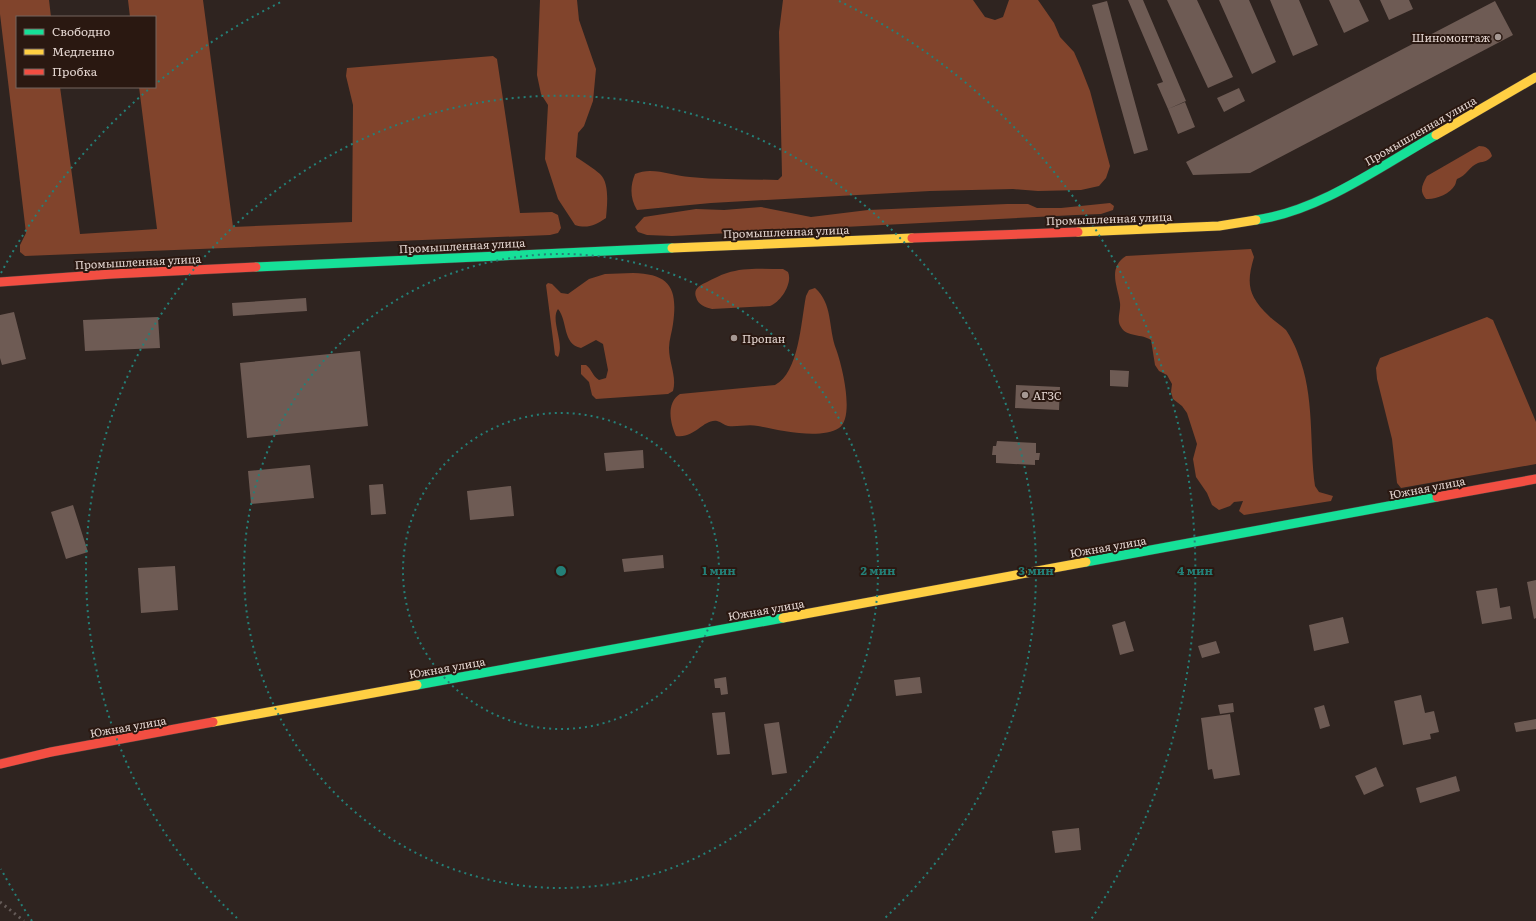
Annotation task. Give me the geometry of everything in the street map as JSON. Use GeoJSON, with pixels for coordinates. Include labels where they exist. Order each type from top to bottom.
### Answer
{"type":"FeatureCollection","features":[{"type":"Feature","properties":{"kind":"street","name":"Промышленная улица"},"geometry":{"type":"LineString","coordinates":[[0,282],[112,274],[606,250],[1226,225],[1273,218],[1299,209],[1333,194],[1536,77]]}},
{"type":"Feature","properties":{"kind":"street","name":"Южная улица"},"geometry":{"type":"LineString","coordinates":[[0,764],[83,746],[1536,479]]}},
{"type":"Feature","properties":{"kind":"shaded area"},"geometry":{"type":"Polygon","coordinates":[[[0,0],[49,0],[51,16],[16,16],[16,88],[60,88],[80,234],[157,229],[139,88],[156,88],[156,16],[130,16],[128,0],[203,0],[233,227],[352,222],[353,105],[346,76],[347,68],[493,56],[497,59],[520,213],[552,212],[558,215],[561,228],[558,233],[550,235],[25,256],[20,252],[20,245],[26,233],[0,14],[0,0]]]}},
{"type":"Feature","properties":{"kind":"shaded area"},"geometry":{"type":"Polygon","coordinates":[[[540,0],[577,0],[579,20],[596,69],[593,101],[584,126],[578,133],[576,157],[600,174],[607,189],[606,218],[591,226],[584,227],[575,225],[558,199],[545,159],[548,105],[541,94],[537,75],[540,0]]]}},
{"type":"Feature","properties":{"kind":"shaded area"},"geometry":{"type":"Polygon","coordinates":[[[783,0],[973,0],[985,17],[995,20],[1003,17],[1009,0],[1038,0],[1054,23],[1060,37],[1074,52],[1090,91],[1110,166],[1106,178],[1099,186],[1081,190],[1038,191],[1013,189],[930,191],[711,203],[637,210],[632,197],[632,183],[635,174],[642,172],[655,171],[683,176],[723,179],[778,180],[782,176],[779,32],[783,0]]]}},
{"type":"Feature","properties":{"kind":"shaded area"},"geometry":{"type":"Polygon","coordinates":[[[1479,146],[1487,148],[1492,156],[1487,160],[1475,164],[1463,176],[1457,179],[1453,188],[1446,194],[1426,199],[1422,193],[1422,188],[1427,176],[1479,146]]]}},
{"type":"Feature","properties":{"kind":"shaded area"},"geometry":{"type":"Polygon","coordinates":[[[1110,203],[1114,206],[1113,210],[1101,214],[672,236],[647,235],[638,232],[635,227],[644,217],[696,209],[724,210],[761,207],[811,217],[868,210],[1007,204],[1028,204],[1037,208],[1061,208],[1110,203]]]}},
{"type":"Feature","properties":{"kind":"shaded area"},"geometry":{"type":"Polygon","coordinates":[[[1251,249],[1254,257],[1250,275],[1253,296],[1262,309],[1286,330],[1296,348],[1303,370],[1307,386],[1311,420],[1315,486],[1319,492],[1333,496],[1331,501],[1244,515],[1239,511],[1243,501],[1234,502],[1230,506],[1219,510],[1212,505],[1207,493],[1196,477],[1193,459],[1197,444],[1187,413],[1182,406],[1173,399],[1171,392],[1172,384],[1167,375],[1159,371],[1155,365],[1151,340],[1123,330],[1119,318],[1120,303],[1115,272],[1120,261],[1126,256],[1251,249]]]}},
{"type":"Feature","properties":{"kind":"shaded area"},"geometry":{"type":"Polygon","coordinates":[[[747,269],[783,269],[788,272],[789,276],[787,287],[778,301],[770,306],[712,309],[700,304],[695,294],[696,290],[700,286],[717,277],[734,271],[747,269]]]}},
{"type":"Feature","properties":{"kind":"shaded area"},"geometry":{"type":"Polygon","coordinates":[[[633,273],[656,276],[669,285],[672,292],[674,312],[669,348],[674,380],[673,391],[668,394],[596,399],[592,395],[589,382],[581,374],[581,365],[586,365],[599,380],[606,378],[608,370],[603,344],[596,340],[581,348],[575,346],[568,337],[558,309],[556,319],[560,351],[558,357],[555,355],[546,285],[548,283],[552,284],[561,293],[568,294],[589,279],[605,274],[633,273]]]}},
{"type":"Feature","properties":{"kind":"shaded area"},"geometry":{"type":"Polygon","coordinates":[[[815,288],[825,301],[844,378],[847,402],[846,413],[844,422],[839,428],[831,432],[810,434],[787,432],[754,425],[728,426],[717,421],[712,421],[688,435],[676,436],[670,414],[673,403],[680,394],[775,385],[783,379],[789,370],[798,345],[806,296],[809,290],[815,288]]]}},
{"type":"Feature","properties":{"kind":"shaded area"},"geometry":{"type":"Polygon","coordinates":[[[1487,317],[1493,320],[1536,422],[1536,464],[1401,488],[1397,483],[1392,439],[1377,379],[1376,368],[1380,358],[1487,317]]]}},
{"type":"Feature","properties":{"kind":"building"},"geometry":{"type":"Polygon","coordinates":[[[1128,0],[1143,0],[1186,101],[1168,109],[1157,84],[1163,82],[1128,0]]]}},
{"type":"Feature","properties":{"kind":"building"},"geometry":{"type":"Polygon","coordinates":[[[1167,0],[1197,0],[1233,77],[1208,88],[1167,0]]]}},
{"type":"Feature","properties":{"kind":"building"},"geometry":{"type":"Polygon","coordinates":[[[1219,0],[1249,0],[1276,62],[1252,74],[1219,0]]]}},
{"type":"Feature","properties":{"kind":"building"},"geometry":{"type":"Polygon","coordinates":[[[1270,0],[1299,0],[1318,45],[1293,56],[1270,0]]]}},
{"type":"Feature","properties":{"kind":"building"},"geometry":{"type":"Polygon","coordinates":[[[1329,0],[1359,0],[1369,21],[1344,33],[1329,0]]]}},
{"type":"Feature","properties":{"kind":"building"},"geometry":{"type":"Polygon","coordinates":[[[1380,0],[1409,0],[1413,9],[1389,20],[1380,0]]]}},
{"type":"Feature","properties":{"kind":"building"},"geometry":{"type":"Polygon","coordinates":[[[1107,1],[1148,150],[1134,154],[1092,5],[1107,1]]]}},
{"type":"Feature","properties":{"kind":"building"},"geometry":{"type":"Polygon","coordinates":[[[1495,1],[1513,35],[1250,173],[1193,175],[1186,162],[1495,1]]]}},
{"type":"Feature","properties":{"kind":"building"},"geometry":{"type":"Polygon","coordinates":[[[1239,88],[1245,101],[1224,112],[1217,98],[1239,88]]]}},
{"type":"Feature","properties":{"kind":"building"},"geometry":{"type":"Polygon","coordinates":[[[1185,102],[1195,127],[1178,134],[1168,109],[1185,102]]]}},
{"type":"Feature","properties":{"kind":"building"},"geometry":{"type":"Polygon","coordinates":[[[306,298],[307,311],[233,316],[232,303],[306,298]]]}},
{"type":"Feature","properties":{"kind":"building"},"geometry":{"type":"Polygon","coordinates":[[[14,312],[26,359],[2,365],[0,358],[0,315],[14,312]]]}},
{"type":"Feature","properties":{"kind":"building"},"geometry":{"type":"Polygon","coordinates":[[[158,317],[160,348],[85,351],[83,320],[158,317]]]}},
{"type":"Feature","properties":{"kind":"building"},"geometry":{"type":"Polygon","coordinates":[[[360,351],[368,426],[247,438],[240,363],[360,351]]]}},
{"type":"Feature","properties":{"kind":"building"},"geometry":{"type":"Polygon","coordinates":[[[1110,370],[1129,371],[1128,387],[1110,386],[1110,370]]]}},
{"type":"Feature","properties":{"kind":"building"},"geometry":{"type":"Polygon","coordinates":[[[1016,385],[1060,387],[1059,410],[1015,408],[1016,385]]]}},
{"type":"Feature","properties":{"kind":"building"},"geometry":{"type":"Polygon","coordinates":[[[997,441],[1036,443],[1036,453],[1040,453],[1039,460],[1035,460],[1035,465],[996,463],[996,455],[992,455],[993,446],[996,446],[997,441]]]}},
{"type":"Feature","properties":{"kind":"building"},"geometry":{"type":"Polygon","coordinates":[[[643,450],[644,468],[606,471],[604,453],[643,450]]]}},
{"type":"Feature","properties":{"kind":"building"},"geometry":{"type":"Polygon","coordinates":[[[310,465],[314,498],[251,504],[248,471],[310,465]]]}},
{"type":"Feature","properties":{"kind":"building"},"geometry":{"type":"Polygon","coordinates":[[[383,484],[386,514],[371,515],[369,485],[383,484]]]}},
{"type":"Feature","properties":{"kind":"building"},"geometry":{"type":"Polygon","coordinates":[[[511,486],[514,516],[470,520],[467,491],[511,486]]]}},
{"type":"Feature","properties":{"kind":"building"},"geometry":{"type":"Polygon","coordinates":[[[73,505],[88,552],[66,559],[51,512],[73,505]]]}},
{"type":"Feature","properties":{"kind":"building"},"geometry":{"type":"Polygon","coordinates":[[[663,555],[664,568],[624,572],[622,559],[663,555]]]}},
{"type":"Feature","properties":{"kind":"building"},"geometry":{"type":"Polygon","coordinates":[[[175,566],[178,610],[141,613],[138,568],[175,566]]]}},
{"type":"Feature","properties":{"kind":"building"},"geometry":{"type":"Polygon","coordinates":[[[1536,580],[1536,618],[1534,619],[1527,582],[1536,580]]]}},
{"type":"Feature","properties":{"kind":"building"},"geometry":{"type":"Polygon","coordinates":[[[1497,588],[1500,608],[1510,606],[1512,619],[1482,624],[1476,591],[1497,588]]]}},
{"type":"Feature","properties":{"kind":"building"},"geometry":{"type":"Polygon","coordinates":[[[1343,617],[1349,643],[1314,651],[1309,625],[1343,617]]]}},
{"type":"Feature","properties":{"kind":"building"},"geometry":{"type":"Polygon","coordinates":[[[1125,621],[1134,651],[1120,655],[1112,625],[1125,621]]]}},
{"type":"Feature","properties":{"kind":"building"},"geometry":{"type":"Polygon","coordinates":[[[1216,641],[1220,653],[1202,658],[1198,646],[1216,641]]]}},
{"type":"Feature","properties":{"kind":"building"},"geometry":{"type":"Polygon","coordinates":[[[726,677],[728,694],[721,695],[720,688],[715,688],[714,679],[726,677]]]}},
{"type":"Feature","properties":{"kind":"building"},"geometry":{"type":"Polygon","coordinates":[[[920,677],[922,693],[896,696],[894,680],[920,677]]]}},
{"type":"Feature","properties":{"kind":"building"},"geometry":{"type":"Polygon","coordinates":[[[1421,695],[1425,713],[1434,711],[1439,732],[1430,734],[1431,739],[1403,745],[1394,701],[1421,695]]]}},
{"type":"Feature","properties":{"kind":"building"},"geometry":{"type":"Polygon","coordinates":[[[1233,703],[1234,712],[1220,714],[1218,705],[1233,703]]]}},
{"type":"Feature","properties":{"kind":"building"},"geometry":{"type":"Polygon","coordinates":[[[1324,705],[1330,726],[1320,729],[1314,708],[1324,705]]]}},
{"type":"Feature","properties":{"kind":"building"},"geometry":{"type":"Polygon","coordinates":[[[725,712],[730,754],[717,755],[712,713],[725,712]]]}},
{"type":"Feature","properties":{"kind":"building"},"geometry":{"type":"Polygon","coordinates":[[[1230,714],[1240,775],[1214,779],[1212,769],[1208,770],[1201,718],[1230,714]]]}},
{"type":"Feature","properties":{"kind":"building"},"geometry":{"type":"Polygon","coordinates":[[[1536,719],[1536,729],[1516,732],[1514,723],[1536,719]]]}},
{"type":"Feature","properties":{"kind":"building"},"geometry":{"type":"Polygon","coordinates":[[[779,722],[787,773],[772,775],[764,724],[779,722]]]}},
{"type":"Feature","properties":{"kind":"building"},"geometry":{"type":"Polygon","coordinates":[[[1376,767],[1384,786],[1364,795],[1355,776],[1376,767]]]}},
{"type":"Feature","properties":{"kind":"building"},"geometry":{"type":"Polygon","coordinates":[[[1456,776],[1460,791],[1420,803],[1416,788],[1456,776]]]}},
{"type":"Feature","properties":{"kind":"building"},"geometry":{"type":"Polygon","coordinates":[[[1079,828],[1081,850],[1055,853],[1052,831],[1079,828]]]}},
{"type":"Feature","properties":{"kind":"railway"},"geometry":{"type":"LineString","coordinates":[[0,902],[24,921]]}},
{"type":"Feature","properties":{"kind":"traffic: fast"},"geometry":{"type":"LineString","coordinates":[[1256,220],[1280,215],[1327,197],[1372,173],[1436,135]]}},
{"type":"Feature","properties":{"kind":"traffic: fast"},"geometry":{"type":"LineString","coordinates":[[256,267],[672,248]]}},
{"type":"Feature","properties":{"kind":"traffic: fast"},"geometry":{"type":"LineString","coordinates":[[1086,562],[1437,497]]}},
{"type":"Feature","properties":{"kind":"traffic: fast"},"geometry":{"type":"LineString","coordinates":[[417,685],[783,618]]}},
{"type":"Feature","properties":{"kind":"traffic: slow"},"geometry":{"type":"LineString","coordinates":[[1436,135],[1536,77]]}},
{"type":"Feature","properties":{"kind":"traffic: slow"},"geometry":{"type":"LineString","coordinates":[[1078,232],[1219,226],[1256,220]]}},
{"type":"Feature","properties":{"kind":"traffic: slow"},"geometry":{"type":"LineString","coordinates":[[672,248],[912,238]]}},
{"type":"Feature","properties":{"kind":"traffic: slow"},"geometry":{"type":"LineString","coordinates":[[783,618],[1086,562]]}},
{"type":"Feature","properties":{"kind":"traffic: slow"},"geometry":{"type":"LineString","coordinates":[[213,722],[417,685]]}},
{"type":"Feature","properties":{"kind":"traffic: jam"},"geometry":{"type":"LineString","coordinates":[[912,238],[1078,232]]}},
{"type":"Feature","properties":{"kind":"traffic: jam"},"geometry":{"type":"LineString","coordinates":[[0,282],[112,274],[256,267]]}},
{"type":"Feature","properties":{"kind":"traffic: jam"},"geometry":{"type":"LineString","coordinates":[[1437,497],[1536,479]]}},
{"type":"Feature","properties":{"kind":"traffic: jam"},"geometry":{"type":"LineString","coordinates":[[0,764],[51,752],[213,722]]}},
{"type":"Feature","properties":{"kind":"place","name":"Шиномонтаж"},"geometry":{"type":"Point","coordinates":[1498,37]}},
{"type":"Feature","properties":{"kind":"place","name":"Пропан"},"geometry":{"type":"Point","coordinates":[734,338]}},
{"type":"Feature","properties":{"kind":"place","name":"АГЗС"},"geometry":{"type":"Point","coordinates":[1025,395]}}]}
